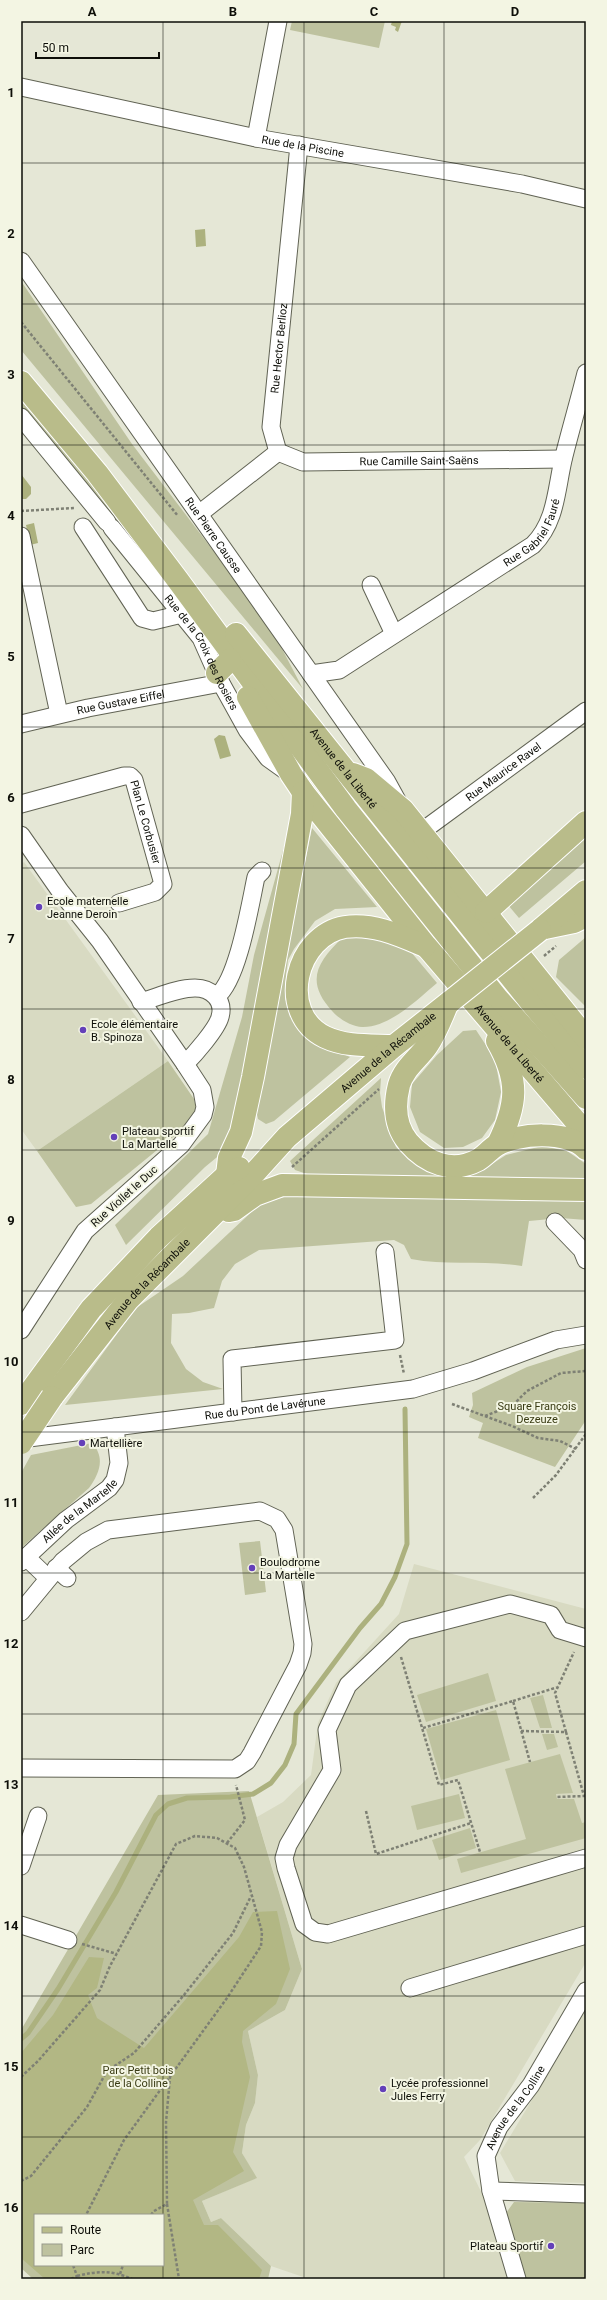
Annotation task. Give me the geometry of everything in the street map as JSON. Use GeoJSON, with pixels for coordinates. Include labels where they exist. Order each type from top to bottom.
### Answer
{"type":"FeatureCollection","features":[{"type":"Feature","properties":{"kind":"main road","name":"Avenue de la Liberté"},"geometry":{"type":"LineString","coordinates":[[21,382],[97,473],[220,636],[346,810],[498,999],[586,1098]]}},
{"type":"Feature","properties":{"kind":"main road","name":"Avenue de la Liberté"},"geometry":{"type":"LineString","coordinates":[[97,473],[149,525],[533,1005],[586,1068]]}},
{"type":"Feature","properties":{"kind":"main road","name":"Avenue de la Liberté"},"geometry":{"type":"LineString","coordinates":[[220,636],[222,672],[241,684],[291,774],[303,792],[426,946],[586,1133]]}},
{"type":"Feature","properties":{"kind":"main road"},"geometry":{"type":"LineString","coordinates":[[345,771],[366,779],[403,810],[581,1029]]}},
{"type":"Feature","properties":{"kind":"main road"},"geometry":{"type":"LineString","coordinates":[[227,1174],[229,1158],[241,1132],[253,1077],[302,814],[303,792]]}},
{"type":"Feature","properties":{"kind":"main road"},"geometry":{"type":"LineString","coordinates":[[486,912],[586,822]]}},
{"type":"Feature","properties":{"kind":"main road","name":"Avenue de la Récambale"},"geometry":{"type":"LineString","coordinates":[[21,1442],[52,1396],[128,1300],[212,1214],[249,1179],[287,1137],[394,1046],[540,930],[586,891]]}},
{"type":"Feature","properties":{"kind":"main road"},"geometry":{"type":"LineString","coordinates":[[540,930],[574,922],[586,916]]}},
{"type":"Feature","properties":{"kind":"main road"},"geometry":{"type":"LineString","coordinates":[[394,1046],[344,1044],[323,1036],[309,1024],[300,1009],[296,992],[297,972],[307,953],[325,936],[344,927],[362,926],[384,930],[426,946]]}},
{"type":"Feature","properties":{"kind":"main road"},"geometry":{"type":"LineString","coordinates":[[449,1002],[435,1033],[426,1047],[408,1068],[400,1083],[395,1112],[399,1128],[415,1150],[427,1159],[440,1165],[452,1167],[465,1165],[478,1160],[498,1144],[508,1125],[512,1107],[513,1082],[505,1055],[484,1015]]}},
{"type":"Feature","properties":{"kind":"main road"},"geometry":{"type":"LineString","coordinates":[[498,1144],[541,1135],[573,1140],[586,1149]]}},
{"type":"Feature","properties":{"kind":"main road","name":"Avenue de la Récambale"},"geometry":{"type":"LineString","coordinates":[[22,1403],[91,1309],[159,1237],[227,1174],[287,1137]]}},
{"type":"Feature","properties":{"kind":"main road"},"geometry":{"type":"LineString","coordinates":[[212,1214],[234,1210],[254,1195],[282,1185],[586,1190]]}},
{"type":"Feature","properties":{"kind":"street"},"geometry":{"type":"LineString","coordinates":[[256,138],[278,21]]}},
{"type":"Feature","properties":{"kind":"street","name":"Rue de la Piscine"},"geometry":{"type":"LineString","coordinates":[[21,87],[256,138],[522,184],[586,199]]}},
{"type":"Feature","properties":{"kind":"street","name":"Rue Hector Berlioz"},"geometry":{"type":"LineString","coordinates":[[278,452],[271,427],[299,145]]}},
{"type":"Feature","properties":{"kind":"street","name":"Rue Pierre Causse"},"geometry":{"type":"LineString","coordinates":[[21,261],[387,782],[403,810]]}},
{"type":"Feature","properties":{"kind":"street","name":"Rue Gabriel Fauré"},"geometry":{"type":"LineString","coordinates":[[311,674],[338,670],[533,545],[543,535],[550,520],[563,458],[586,373]]}},
{"type":"Feature","properties":{"kind":"street","name":"Rue de la Croix des Rosiers"},"geometry":{"type":"LineString","coordinates":[[21,417],[182,614],[206,645],[222,672]]}},
{"type":"Feature","properties":{"kind":"street"},"geometry":{"type":"LineString","coordinates":[[199,514],[278,452]]}},
{"type":"Feature","properties":{"kind":"street","name":"Rue Camille Saint-Saëns"},"geometry":{"type":"LineString","coordinates":[[278,452],[303,462],[563,458]]}},
{"type":"Feature","properties":{"kind":"street"},"geometry":{"type":"LineString","coordinates":[[83,527],[114,572],[142,618],[153,621],[182,614]]}},
{"type":"Feature","properties":{"kind":"street"},"geometry":{"type":"LineString","coordinates":[[21,536],[59,714]]}},
{"type":"Feature","properties":{"kind":"street"},"geometry":{"type":"LineString","coordinates":[[114,572],[136,559]]}},
{"type":"Feature","properties":{"kind":"street"},"geometry":{"type":"LineString","coordinates":[[371,585],[394,634]]}},
{"type":"Feature","properties":{"kind":"street","name":"Rue Gustave Eiffel"},"geometry":{"type":"LineString","coordinates":[[21,724],[222,672]]}},
{"type":"Feature","properties":{"kind":"street","name":"Rue Maurice Ravel"},"geometry":{"type":"LineString","coordinates":[[421,832],[586,711]]}},
{"type":"Feature","properties":{"kind":"street","name":"Plan Le Corbusier"},"geometry":{"type":"LineString","coordinates":[[21,804],[124,776],[130,776],[134,780],[163,884],[155,892],[119,903]]}},
{"type":"Feature","properties":{"kind":"street","name":"Rue Viollet le Duc"},"geometry":{"type":"LineString","coordinates":[[21,835],[60,891],[100,941],[185,1064],[202,1090],[205,1107],[203,1115],[182,1145],[85,1231],[21,1330]]}},
{"type":"Feature","properties":{"kind":"street"},"geometry":{"type":"LineString","coordinates":[[217,996],[227,984],[235,968],[256,878],[262,871]]}},
{"type":"Feature","properties":{"kind":"street"},"geometry":{"type":"LineString","coordinates":[[141,1002],[195,988],[208,991],[217,996],[221,1007],[220,1018],[198,1052],[185,1064]]}},
{"type":"Feature","properties":{"kind":"street"},"geometry":{"type":"LineString","coordinates":[[555,1222],[582,1250],[586,1260]]}},
{"type":"Feature","properties":{"kind":"street"},"geometry":{"type":"LineString","coordinates":[[233,1412],[232,1359],[395,1340],[385,1252]]}},
{"type":"Feature","properties":{"kind":"street","name":"Rue du Pont de Lavérune"},"geometry":{"type":"LineString","coordinates":[[21,1439],[413,1389],[505,1360],[556,1340],[586,1336]]}},
{"type":"Feature","properties":{"kind":"street","name":"Allée de la Martelle"},"geometry":{"type":"LineString","coordinates":[[23,1559],[66,1520],[109,1488],[115,1480],[119,1463],[115,1427]]}},
{"type":"Feature","properties":{"kind":"street"},"geometry":{"type":"LineString","coordinates":[[21,1612],[57,1575],[86,1542],[108,1530],[266,1512],[277,1519],[284,1530],[303,1644],[298,1665],[252,1753],[246,1761],[235,1769],[21,1768]]}},
{"type":"Feature","properties":{"kind":"street"},"geometry":{"type":"LineString","coordinates":[[23,1559],[57,1575]]}},
{"type":"Feature","properties":{"kind":"street"},"geometry":{"type":"LineString","coordinates":[[584,1637],[560,1630],[551,1615],[510,1604],[405,1631],[348,1685],[327,1730],[332,1770],[288,1845],[284,1858],[304,1924],[315,1932],[328,1934],[586,1858]]}},
{"type":"Feature","properties":{"kind":"street"},"geometry":{"type":"LineString","coordinates":[[21,1866],[38,1816]]}},
{"type":"Feature","properties":{"kind":"street"},"geometry":{"type":"LineString","coordinates":[[21,1925],[74,1942]]}},
{"type":"Feature","properties":{"kind":"street"},"geometry":{"type":"LineString","coordinates":[[410,1988],[586,1935]]}},
{"type":"Feature","properties":{"kind":"street","name":"Avenue de la Colline"},"geometry":{"type":"LineString","coordinates":[[517,2279],[491,2191],[486,2156],[499,2127],[531,2085],[586,1991]]}},
{"type":"Feature","properties":{"kind":"street"},"geometry":{"type":"LineString","coordinates":[[491,2191],[586,2194]]}},
{"type":"Feature","properties":{"kind":"path"},"geometry":{"type":"LineString","coordinates":[[21,511],[95,507]]}},
{"type":"Feature","properties":{"kind":"path"},"geometry":{"type":"LineString","coordinates":[[402,1361],[404,1374],[412,1373]]}},
{"type":"Feature","properties":{"kind":"path"},"geometry":{"type":"LineString","coordinates":[[485,1416],[513,1405],[528,1391],[561,1373],[586,1371]]}},
{"type":"Feature","properties":{"kind":"path"},"geometry":{"type":"LineString","coordinates":[[452,1404],[512,1426],[538,1438],[560,1440],[576,1449]]}},
{"type":"Feature","properties":{"kind":"path"},"geometry":{"type":"LineString","coordinates":[[533,1498],[556,1475],[586,1434]]}},
{"type":"Feature","properties":{"kind":"path"},"geometry":{"type":"LineString","coordinates":[[557,1797],[584,1796],[555,1693],[584,1637]]}},
{"type":"Feature","properties":{"kind":"path"},"geometry":{"type":"LineString","coordinates":[[396,1639],[440,1785],[458,1780],[480,1852]]}},
{"type":"Feature","properties":{"kind":"path"},"geometry":{"type":"LineString","coordinates":[[423,1728],[558,1687]]}},
{"type":"Feature","properties":{"kind":"path"},"geometry":{"type":"LineString","coordinates":[[513,1701],[530,1762]]}},
{"type":"Feature","properties":{"kind":"path"},"geometry":{"type":"LineString","coordinates":[[521,1731],[566,1732]]}},
{"type":"Feature","properties":{"kind":"path"},"geometry":{"type":"LineString","coordinates":[[227,1843],[245,1820],[238,1792]]}},
{"type":"Feature","properties":{"kind":"path"},"geometry":{"type":"LineString","coordinates":[[366,1811],[376,1854],[471,1823]]}},
{"type":"Feature","properties":{"kind":"path"},"geometry":{"type":"LineString","coordinates":[[21,2077],[38,2061],[100,1990],[116,1954],[176,1844],[194,1836],[217,1838],[235,1848],[244,1866],[262,1932],[261,1946],[227,1998],[124,2140],[87,2214]]}},
{"type":"Feature","properties":{"kind":"path"},"geometry":{"type":"LineString","coordinates":[[21,2181],[31,2176],[87,2107],[107,2070],[134,2053],[184,1995],[233,1933],[251,1895]]}},
{"type":"Feature","properties":{"kind":"path"},"geometry":{"type":"LineString","coordinates":[[74,1942],[116,1954]]}},
{"type":"Feature","properties":{"kind":"path"},"geometry":{"type":"LineString","coordinates":[[170,2076],[166,2122],[168,2204],[179,2279]]}},
{"type":"Feature","properties":{"kind":"path"},"geometry":{"type":"LineString","coordinates":[[152,2214],[154,2211],[168,2204]]}},
{"type":"Feature","properties":{"kind":"path"},"geometry":{"type":"LineString","coordinates":[[73,2266],[77,2276]]}},
{"type":"Feature","properties":{"kind":"path"},"geometry":{"type":"LineString","coordinates":[[120,2274],[123,2266]]}},
{"type":"Feature","properties":{"kind":"path"},"geometry":{"type":"LineString","coordinates":[[71,2279],[77,2276],[99,2271],[120,2274],[132,2279]]}},
{"type":"Feature","properties":{"kind":"shaded area"},"geometry":{"type":"Polygon","coordinates":[[[392,21],[402,21],[398,32],[395,30],[396,27],[391,25],[392,21]]]}},
{"type":"Feature","properties":{"kind":"shaded area"},"geometry":{"type":"Polygon","coordinates":[[[205,229],[206,246],[196,247],[195,230],[205,229]]]}},
{"type":"Feature","properties":{"kind":"shaded area"},"geometry":{"type":"Polygon","coordinates":[[[21,474],[31,487],[31,494],[26,499],[21,499],[21,474]]]}},
{"type":"Feature","properties":{"kind":"shaded area"},"geometry":{"type":"Polygon","coordinates":[[[34,523],[38,543],[30,545],[26,525],[34,523]]]}},
{"type":"Feature","properties":{"kind":"shaded area"},"geometry":{"type":"Polygon","coordinates":[[[219,735],[225,736],[231,756],[220,759],[214,739],[219,735]]]}},
{"type":"Feature","properties":{"kind":"shaded area","name":"Ecole élémentaire B. Spinoza"},"geometry":{"type":"Polygon","coordinates":[[[24,862],[168,1061],[37,1151],[21,1129],[21,864],[24,862]]]}},
{"type":"Feature","properties":{"kind":"shaded area"},"geometry":{"type":"Polygon","coordinates":[[[414,1564],[586,1609],[586,1962],[480,2140],[464,2157],[492,2214],[510,2279],[309,2279],[271,2266],[221,2218],[211,2222],[202,2201],[256,2178],[242,2153],[246,2125],[255,2103],[258,2075],[248,2031],[285,2010],[302,1969],[257,1817],[283,1802],[311,1775],[318,1723],[336,1683],[399,1614],[414,1564]]]}},
{"type":"Feature","properties":{"kind":"shaded area"},"geometry":{"type":"Polygon","coordinates":[[[586,2010],[586,2183],[515,2181],[500,2153],[586,2010]]]}},
{"type":"Feature","properties":{"kind":"green space"},"geometry":{"type":"Polygon","coordinates":[[[292,21],[385,21],[379,48],[290,30],[292,21]]]}},
{"type":"Feature","properties":{"kind":"green space"},"geometry":{"type":"Polygon","coordinates":[[[21,281],[132,444],[269,624],[303,689],[21,350],[21,281]]]}},
{"type":"Feature","properties":{"kind":"green space"},"geometry":{"type":"Polygon","coordinates":[[[21,395],[64,446],[212,642],[21,413],[21,395]]]}},
{"type":"Feature","properties":{"kind":"green space"},"geometry":{"type":"Polygon","coordinates":[[[292,818],[232,1131],[222,1153],[205,1167],[126,1245],[115,1225],[208,1134],[242,1017],[254,955],[292,818]]]}},
{"type":"Feature","properties":{"kind":"green space"},"geometry":{"type":"Polygon","coordinates":[[[312,828],[377,907],[335,909],[315,921],[294,949],[288,960],[285,999],[297,1024],[331,1049],[350,1057],[274,1121],[266,1124],[258,1119],[255,1106],[312,828]]]}},
{"type":"Feature","properties":{"kind":"green space"},"geometry":{"type":"Polygon","coordinates":[[[586,836],[586,861],[519,918],[508,905],[586,836]]]}},
{"type":"Feature","properties":{"kind":"green space"},"geometry":{"type":"Polygon","coordinates":[[[343,937],[372,937],[411,952],[437,983],[393,1018],[382,1023],[362,1027],[346,1022],[336,1015],[324,1001],[319,991],[317,982],[317,973],[326,955],[343,937]]]}},
{"type":"Feature","properties":{"kind":"green space"},"geometry":{"type":"Polygon","coordinates":[[[586,937],[586,1007],[556,977],[559,960],[586,937]]]}},
{"type":"Feature","properties":{"kind":"green space"},"geometry":{"type":"Polygon","coordinates":[[[476,1030],[495,1059],[501,1092],[495,1120],[482,1138],[463,1147],[444,1148],[420,1132],[410,1107],[412,1084],[437,1055],[463,1031],[476,1030]]]}},
{"type":"Feature","properties":{"kind":"green space","name":"Plateau sportif La Martelle"},"geometry":{"type":"Polygon","coordinates":[[[168,1061],[194,1099],[196,1109],[189,1124],[91,1204],[76,1207],[37,1151],[168,1061]]]}},
{"type":"Feature","properties":{"kind":"green space"},"geometry":{"type":"Polygon","coordinates":[[[381,1078],[380,1093],[382,1107],[396,1147],[413,1162],[432,1170],[470,1173],[481,1171],[506,1155],[542,1146],[567,1151],[586,1164],[586,1182],[307,1174],[295,1170],[290,1161],[381,1078]]]}},
{"type":"Feature","properties":{"kind":"green space"},"geometry":{"type":"Polygon","coordinates":[[[295,1194],[586,1199],[586,1220],[561,1218],[529,1221],[522,1266],[495,1263],[439,1262],[411,1259],[404,1245],[394,1240],[259,1250],[235,1264],[222,1281],[214,1308],[189,1313],[172,1314],[171,1343],[186,1369],[203,1382],[223,1389],[65,1405],[136,1308],[183,1276],[260,1204],[295,1194]]]}},
{"type":"Feature","properties":{"kind":"green space","name":"Square François Dezeuze"},"geometry":{"type":"Polygon","coordinates":[[[586,1348],[586,1420],[555,1467],[478,1438],[483,1423],[469,1417],[473,1405],[472,1393],[527,1367],[586,1348]]]}},
{"type":"Feature","properties":{"kind":"green space"},"geometry":{"type":"Polygon","coordinates":[[[92,1443],[99,1454],[100,1466],[96,1477],[89,1488],[21,1548],[21,1473],[31,1455],[92,1443]]]}},
{"type":"Feature","properties":{"kind":"green space","name":"Boulodrome La Martelle"},"geometry":{"type":"Polygon","coordinates":[[[260,1541],[266,1592],[245,1595],[239,1543],[260,1541]]]}},
{"type":"Feature","properties":{"kind":"green space"},"geometry":{"type":"Polygon","coordinates":[[[488,1673],[496,1701],[426,1722],[417,1695],[488,1673]]]}},
{"type":"Feature","properties":{"kind":"green space"},"geometry":{"type":"Polygon","coordinates":[[[543,1695],[552,1728],[540,1728],[530,1698],[543,1695]]]}},
{"type":"Feature","properties":{"kind":"green space"},"geometry":{"type":"Polygon","coordinates":[[[496,1710],[510,1760],[441,1780],[426,1729],[496,1710]]]}},
{"type":"Feature","properties":{"kind":"green space"},"geometry":{"type":"Polygon","coordinates":[[[542,1734],[554,1734],[558,1747],[547,1750],[542,1734]]]}},
{"type":"Feature","properties":{"kind":"green space"},"geometry":{"type":"Polygon","coordinates":[[[560,1754],[573,1793],[556,1794],[557,1799],[574,1799],[582,1823],[586,1822],[586,1838],[461,1873],[457,1859],[526,1839],[505,1769],[560,1754]]]}},
{"type":"Feature","properties":{"kind":"green space","name":"Parc Petit bois de la Colline"},"geometry":{"type":"Polygon","coordinates":[[[249,1791],[302,1969],[285,2010],[248,2031],[258,2075],[255,2103],[246,2125],[242,2153],[257,2178],[202,2201],[211,2222],[221,2218],[271,2266],[268,2279],[33,2279],[21,2268],[21,2030],[158,1795],[249,1791]]]}},
{"type":"Feature","properties":{"kind":"green space"},"geometry":{"type":"Polygon","coordinates":[[[459,1794],[465,1818],[417,1830],[411,1806],[459,1794]]]}},
{"type":"Feature","properties":{"kind":"green space"},"geometry":{"type":"Polygon","coordinates":[[[470,1828],[476,1848],[439,1860],[432,1840],[470,1828]]]}},
{"type":"Feature","properties":{"kind":"green space"},"geometry":{"type":"Polygon","coordinates":[[[277,1911],[290,1969],[276,2004],[243,2031],[242,2042],[250,2077],[233,2152],[244,2171],[193,2200],[204,2225],[218,2225],[262,2270],[259,2279],[45,2279],[21,2258],[21,2053],[53,2015],[89,1957],[104,1958],[97,1988],[88,1995],[97,2018],[144,2048],[239,1937],[253,1912],[277,1911]]]}},
{"type":"Feature","properties":{"kind":"green space","name":"Plateau Sportif"},"geometry":{"type":"Polygon","coordinates":[[[514,2202],[586,2203],[586,2279],[526,2279],[506,2213],[514,2202]]]}},
{"type":"Feature","properties":{"kind":"waterway"},"geometry":{"type":"LineString","coordinates":[[21,2039],[28,2033],[58,1989],[116,1892],[156,1815],[168,1804],[187,1798],[230,1797],[253,1794],[271,1783],[285,1765],[294,1744],[296,1714],[360,1628],[381,1604],[395,1577],[407,1544],[405,1409]]}},
{"type":"Feature","properties":{"kind":"place","name":"Ecole maternelle Jeanne Deroin"},"geometry":{"type":"Point","coordinates":[39,907]}},
{"type":"Feature","properties":{"kind":"place","name":"Ecole élémentaire B. Spinoza"},"geometry":{"type":"Point","coordinates":[83,1030]}},
{"type":"Feature","properties":{"kind":"place","name":"Plateau sportif La Martelle"},"geometry":{"type":"Point","coordinates":[114,1137]}},
{"type":"Feature","properties":{"kind":"place","name":"Martellière"},"geometry":{"type":"Point","coordinates":[82,1443]}},
{"type":"Feature","properties":{"kind":"place","name":"Boulodrome La Martelle"},"geometry":{"type":"Point","coordinates":[252,1568]}},
{"type":"Feature","properties":{"kind":"place","name":"Lycée professionnel Jules Ferry"},"geometry":{"type":"Point","coordinates":[383,2089]}},
{"type":"Feature","properties":{"kind":"place","name":"Plateau Sportif"},"geometry":{"type":"Point","coordinates":[551,2246]}}]}
